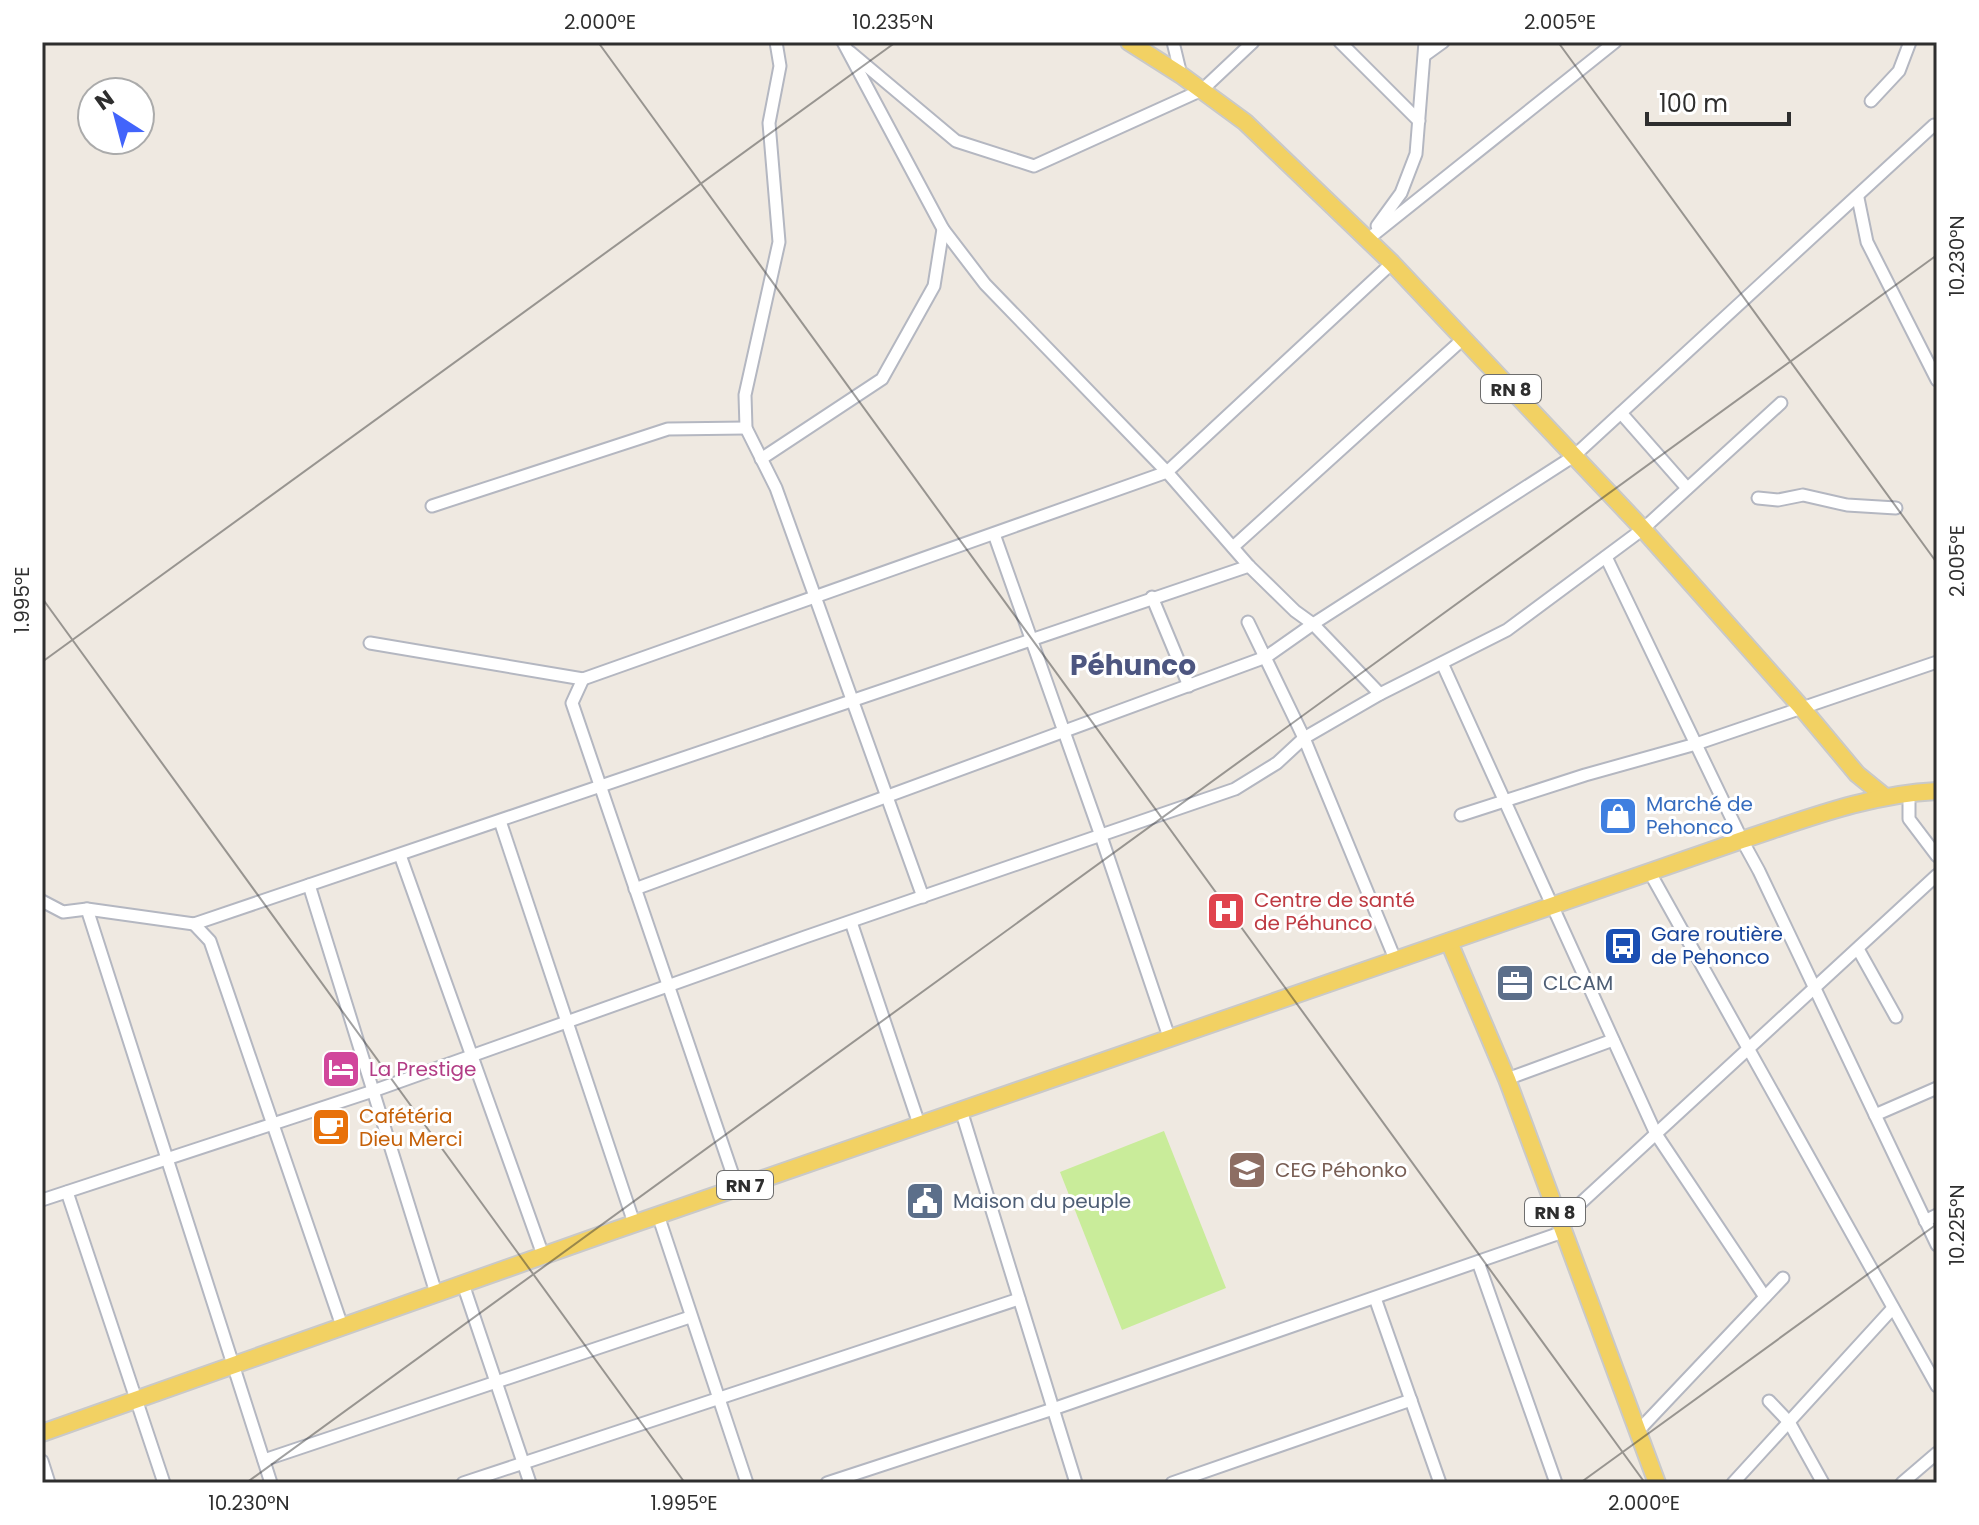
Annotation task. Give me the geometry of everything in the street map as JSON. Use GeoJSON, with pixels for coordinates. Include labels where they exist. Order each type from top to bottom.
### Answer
{"type":"FeatureCollection","features":[{"type":"Feature","properties":{"kind":"main road","name":"RN 8"},"geometry":{"type":"LineString","coordinates":[[1129,42],[1245,122],[1392,263],[1643,529],[1857,774],[1884,796]]}},
{"type":"Feature","properties":{"kind":"main road"},"geometry":{"type":"LineString","coordinates":[[1850,804],[1857,774]]}},
{"type":"Feature","properties":{"kind":"main road"},"geometry":{"type":"LineString","coordinates":[[1449,942],[1850,804],[1909,792],[1937,791]]}},
{"type":"Feature","properties":{"kind":"main road","name":"RN 8"},"geometry":{"type":"LineString","coordinates":[[1449,942],[1507,1079],[1657,1483]]}},
{"type":"Feature","properties":{"kind":"main road","name":"RN 7"},"geometry":{"type":"LineString","coordinates":[[42,1433],[737,1187],[1449,942]]}},
{"type":"Feature","properties":{"kind":"street"},"geometry":{"type":"LineString","coordinates":[[776,42],[780,66],[769,123],[779,242],[745,395],[746,428],[776,488],[923,897]]}},
{"type":"Feature","properties":{"kind":"street"},"geometry":{"type":"LineString","coordinates":[[1173,42],[1181,75]]}},
{"type":"Feature","properties":{"kind":"street"},"geometry":{"type":"LineString","coordinates":[[842,44],[956,141],[1034,166],[1202,90],[1253,42]]}},
{"type":"Feature","properties":{"kind":"street"},"geometry":{"type":"LineString","coordinates":[[1340,42],[1419,121]]}},
{"type":"Feature","properties":{"kind":"street"},"geometry":{"type":"LineString","coordinates":[[1367,240],[1401,193],[1416,154],[1425,48],[1443,42]]}},
{"type":"Feature","properties":{"kind":"street"},"geometry":{"type":"LineString","coordinates":[[1367,240],[1615,42]]}},
{"type":"Feature","properties":{"kind":"street"},"geometry":{"type":"LineString","coordinates":[[1871,101],[1899,71],[1910,42]]}},
{"type":"Feature","properties":{"kind":"street"},"geometry":{"type":"LineString","coordinates":[[842,44],[943,229],[985,284],[1167,472],[1249,566],[1295,611],[1313,624],[1380,694]]}},
{"type":"Feature","properties":{"kind":"street"},"geometry":{"type":"LineString","coordinates":[[635,889],[1266,657],[1574,456],[1934,125]]}},
{"type":"Feature","properties":{"kind":"street"},"geometry":{"type":"LineString","coordinates":[[1858,198],[1867,242],[1937,380]]}},
{"type":"Feature","properties":{"kind":"street"},"geometry":{"type":"LineString","coordinates":[[761,459],[882,379],[934,286],[943,229]]}},
{"type":"Feature","properties":{"kind":"street"},"geometry":{"type":"LineString","coordinates":[[370,643],[583,679],[1167,472],[1392,263]]}},
{"type":"Feature","properties":{"kind":"street"},"geometry":{"type":"LineString","coordinates":[[1233,547],[1463,339]]}},
{"type":"Feature","properties":{"kind":"street"},"geometry":{"type":"LineString","coordinates":[[42,1200],[373,1091],[1235,789],[1277,763],[1304,738],[1380,694],[1507,630],[1643,529],[1781,403]]}},
{"type":"Feature","properties":{"kind":"street"},"geometry":{"type":"LineString","coordinates":[[1621,413],[1687,488]]}},
{"type":"Feature","properties":{"kind":"street"},"geometry":{"type":"LineString","coordinates":[[432,506],[668,429],[746,428]]}},
{"type":"Feature","properties":{"kind":"street"},"geometry":{"type":"LineString","coordinates":[[1758,498],[1778,500],[1803,495],[1847,505],[1896,508]]}},
{"type":"Feature","properties":{"kind":"street"},"geometry":{"type":"LineString","coordinates":[[994,534],[1169,1037]]}},
{"type":"Feature","properties":{"kind":"street"},"geometry":{"type":"LineString","coordinates":[[1606,557],[1937,1245]]}},
{"type":"Feature","properties":{"kind":"street"},"geometry":{"type":"LineString","coordinates":[[42,901],[63,912],[87,909],[194,924],[1249,566]]}},
{"type":"Feature","properties":{"kind":"street"},"geometry":{"type":"LineString","coordinates":[[1152,597],[1189,686]]}},
{"type":"Feature","properties":{"kind":"street"},"geometry":{"type":"LineString","coordinates":[[1248,622],[1304,738],[1395,959]]}},
{"type":"Feature","properties":{"kind":"street"},"geometry":{"type":"LineString","coordinates":[[1461,815],[1585,775],[1696,744],[1937,662]]}},
{"type":"Feature","properties":{"kind":"street"},"geometry":{"type":"LineString","coordinates":[[1442,663],[1656,1134],[1765,1297]]}},
{"type":"Feature","properties":{"kind":"street"},"geometry":{"type":"LineString","coordinates":[[583,679],[572,703],[737,1187]]}},
{"type":"Feature","properties":{"kind":"street"},"geometry":{"type":"LineString","coordinates":[[1909,792],[1909,819],[1937,856]]}},
{"type":"Feature","properties":{"kind":"street"},"geometry":{"type":"LineString","coordinates":[[500,821],[634,1223]]}},
{"type":"Feature","properties":{"kind":"street"},"geometry":{"type":"LineString","coordinates":[[400,855],[543,1255]]}},
{"type":"Feature","properties":{"kind":"street"},"geometry":{"type":"LineString","coordinates":[[1649,871],[1937,1386]]}},
{"type":"Feature","properties":{"kind":"street"},"geometry":{"type":"LineString","coordinates":[[827,1483],[1375,1298],[1478,1262],[1561,1227],[1656,1134],[1937,875]]}},
{"type":"Feature","properties":{"kind":"street"},"geometry":{"type":"LineString","coordinates":[[309,885],[436,1293]]}},
{"type":"Feature","properties":{"kind":"street"},"geometry":{"type":"LineString","coordinates":[[87,909],[271,1483]]}},
{"type":"Feature","properties":{"kind":"street"},"geometry":{"type":"LineString","coordinates":[[851,922],[919,1124]]}},
{"type":"Feature","properties":{"kind":"street"},"geometry":{"type":"LineString","coordinates":[[194,924],[210,941],[342,1326]]}},
{"type":"Feature","properties":{"kind":"street"},"geometry":{"type":"LineString","coordinates":[[1858,949],[1896,1017]]}},
{"type":"Feature","properties":{"kind":"street"},"geometry":{"type":"LineString","coordinates":[[1507,1079],[1613,1040]]}},
{"type":"Feature","properties":{"kind":"street"},"geometry":{"type":"LineString","coordinates":[[1875,1115],[1937,1088]]}},
{"type":"Feature","properties":{"kind":"street"},"geometry":{"type":"LineString","coordinates":[[961,1110],[1076,1483]]}},
{"type":"Feature","properties":{"kind":"street"},"geometry":{"type":"LineString","coordinates":[[67,1192],[164,1483]]}},
{"type":"Feature","properties":{"kind":"street"},"geometry":{"type":"LineString","coordinates":[[658,1215],[747,1483]]}},
{"type":"Feature","properties":{"kind":"street"},"geometry":{"type":"LineString","coordinates":[[1925,1221],[1937,1215]]}},
{"type":"Feature","properties":{"kind":"street"},"geometry":{"type":"LineString","coordinates":[[1478,1262],[1556,1483]]}},
{"type":"Feature","properties":{"kind":"street"},"geometry":{"type":"LineString","coordinates":[[1639,1430],[1783,1278]]}},
{"type":"Feature","properties":{"kind":"street"},"geometry":{"type":"LineString","coordinates":[[463,1284],[530,1483]]}},
{"type":"Feature","properties":{"kind":"street"},"geometry":{"type":"LineString","coordinates":[[1375,1298],[1440,1483]]}},
{"type":"Feature","properties":{"kind":"street"},"geometry":{"type":"LineString","coordinates":[[463,1483],[1019,1299]]}},
{"type":"Feature","properties":{"kind":"street"},"geometry":{"type":"LineString","coordinates":[[1733,1483],[1893,1308]]}},
{"type":"Feature","properties":{"kind":"street"},"geometry":{"type":"LineString","coordinates":[[264,1460],[690,1317]]}},
{"type":"Feature","properties":{"kind":"street"},"geometry":{"type":"LineString","coordinates":[[1172,1483],[1411,1400]]}},
{"type":"Feature","properties":{"kind":"street"},"geometry":{"type":"LineString","coordinates":[[1769,1401],[1789,1422],[1823,1483]]}},
{"type":"Feature","properties":{"kind":"street"},"geometry":{"type":"LineString","coordinates":[[1902,1483],[1937,1453]]}},
{"type":"Feature","properties":{"kind":"street"},"geometry":{"type":"LineString","coordinates":[[42,1461],[49,1483]]}},
{"type":"Feature","properties":{"kind":"green space"},"geometry":{"type":"Polygon","coordinates":[[[1164,1131],[1226,1288],[1122,1330],[1060,1172],[1164,1131]]]}},
{"type":"Feature","properties":{"kind":"place","name":"Marché de Pehonco"},"geometry":{"type":"Point","coordinates":[1618,816]}},
{"type":"Feature","properties":{"kind":"place","name":"Centre de santé de Péhunco"},"geometry":{"type":"Point","coordinates":[1226,911]}},
{"type":"Feature","properties":{"kind":"place","name":"Gare routière de Pehonco"},"geometry":{"type":"Point","coordinates":[1623,946]}},
{"type":"Feature","properties":{"kind":"place","name":"CLCAM"},"geometry":{"type":"Point","coordinates":[1515,983]}},
{"type":"Feature","properties":{"kind":"place","name":"La Prestige"},"geometry":{"type":"Point","coordinates":[341,1069]}},
{"type":"Feature","properties":{"kind":"place","name":"Cafétéria Dieu Merci"},"geometry":{"type":"Point","coordinates":[331,1127]}},
{"type":"Feature","properties":{"kind":"place","name":"CEG Péhonko"},"geometry":{"type":"Point","coordinates":[1247,1170]}},
{"type":"Feature","properties":{"kind":"place","name":"Maison du peuple"},"geometry":{"type":"Point","coordinates":[925,1201]}},
{"type":"Feature","properties":{"kind":"district","name":"Péhunco"},"geometry":{"type":"Point","coordinates":[1133,665]}}]}
